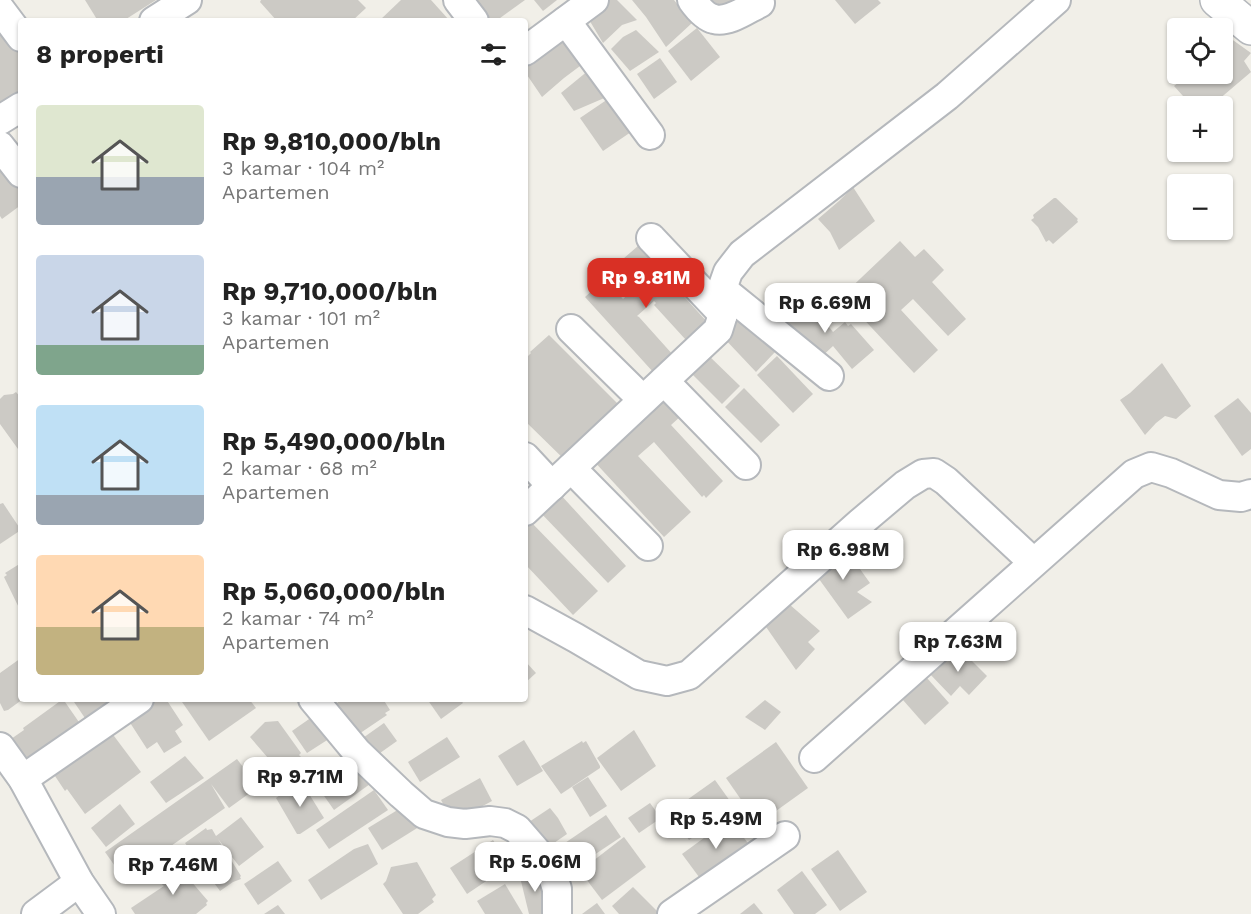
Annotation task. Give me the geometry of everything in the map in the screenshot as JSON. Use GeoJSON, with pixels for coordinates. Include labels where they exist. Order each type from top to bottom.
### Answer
{"type":"FeatureCollection","features":[{"type":"Feature","properties":{"kind":"street"},"geometry":{"type":"LineString","coordinates":[[159,18],[187,0]]}},
{"type":"Feature","properties":{"kind":"street"},"geometry":{"type":"LineString","coordinates":[[458,0],[472,18]]}},
{"type":"Feature","properties":{"kind":"street"},"geometry":{"type":"LineString","coordinates":[[528,49],[594,0]]}},
{"type":"Feature","properties":{"kind":"street"},"geometry":{"type":"LineString","coordinates":[[692,0],[700,10],[714,19],[728,18],[760,3]]}},
{"type":"Feature","properties":{"kind":"street"},"geometry":{"type":"LineString","coordinates":[[528,508],[718,330],[728,272],[742,254],[947,96],[1056,0]]}},
{"type":"Feature","properties":{"kind":"street"},"geometry":{"type":"LineString","coordinates":[[1218,0],[1251,28]]}},
{"type":"Feature","properties":{"kind":"street"},"geometry":{"type":"LineString","coordinates":[[0,9],[18,33]]}},
{"type":"Feature","properties":{"kind":"street"},"geometry":{"type":"LineString","coordinates":[[566,21],[650,135]]}},
{"type":"Feature","properties":{"kind":"street"},"geometry":{"type":"LineString","coordinates":[[0,120],[18,109]]}},
{"type":"Feature","properties":{"kind":"street"},"geometry":{"type":"LineString","coordinates":[[0,146],[18,169]]}},
{"type":"Feature","properties":{"kind":"street"},"geometry":{"type":"LineString","coordinates":[[651,238],[722,301],[830,376]]}},
{"type":"Feature","properties":{"kind":"street"},"geometry":{"type":"LineString","coordinates":[[571,329],[643,400]]}},
{"type":"Feature","properties":{"kind":"street"},"geometry":{"type":"LineString","coordinates":[[664,381],[746,465]]}},
{"type":"Feature","properties":{"kind":"street"},"geometry":{"type":"LineString","coordinates":[[528,459],[561,477],[648,546]]}},
{"type":"Feature","properties":{"kind":"street"},"geometry":{"type":"LineString","coordinates":[[814,758],[1134,474],[1151,467],[1171,473],[1219,495],[1240,497],[1251,494]]}},
{"type":"Feature","properties":{"kind":"street"},"geometry":{"type":"LineString","coordinates":[[528,612],[639,675],[667,681],[689,675],[860,523],[905,485],[922,474],[934,473],[946,481],[1033,562]]}},
{"type":"Feature","properties":{"kind":"street"},"geometry":{"type":"LineString","coordinates":[[23,779],[135,702]]}},
{"type":"Feature","properties":{"kind":"street"},"geometry":{"type":"LineString","coordinates":[[315,702],[357,752],[424,814],[448,822],[465,824],[490,821],[505,823],[517,829],[550,867],[556,889],[557,914]]}},
{"type":"Feature","properties":{"kind":"street"},"geometry":{"type":"LineString","coordinates":[[0,747],[23,779],[79,882],[101,914]]}},
{"type":"Feature","properties":{"kind":"street"},"geometry":{"type":"LineString","coordinates":[[672,914],[785,836]]}},
{"type":"Feature","properties":{"kind":"street"},"geometry":{"type":"LineString","coordinates":[[36,914],[79,882]]}},
{"type":"Feature","properties":{"kind":"building"},"geometry":{"type":"Polygon","coordinates":[[[85,0],[156,0],[128,18],[96,18],[85,0]]]}},
{"type":"Feature","properties":{"kind":"building"},"geometry":{"type":"Polygon","coordinates":[[[261,0],[358,0],[366,8],[355,18],[274,18],[260,2],[261,0]]]}},
{"type":"Feature","properties":{"kind":"building"},"geometry":{"type":"Polygon","coordinates":[[[401,0],[431,0],[447,18],[382,18],[401,0]]]}},
{"type":"Feature","properties":{"kind":"building"},"geometry":{"type":"Polygon","coordinates":[[[472,0],[525,0],[500,18],[485,18],[472,0]]]}},
{"type":"Feature","properties":{"kind":"building"},"geometry":{"type":"Polygon","coordinates":[[[534,0],[557,0],[543,11],[534,0]]]}},
{"type":"Feature","properties":{"kind":"building"},"geometry":{"type":"Polygon","coordinates":[[[602,0],[617,0],[637,20],[622,25],[603,43],[588,18],[602,0]]]}},
{"type":"Feature","properties":{"kind":"building"},"geometry":{"type":"Polygon","coordinates":[[[632,0],[674,0],[692,23],[666,47],[632,0]]]}},
{"type":"Feature","properties":{"kind":"building"},"geometry":{"type":"Polygon","coordinates":[[[712,0],[737,0],[726,11],[712,0]]]}},
{"type":"Feature","properties":{"kind":"building"},"geometry":{"type":"Polygon","coordinates":[[[835,0],[878,0],[881,3],[855,24],[835,0]]]}},
{"type":"Feature","properties":{"kind":"building"},"geometry":{"type":"Polygon","coordinates":[[[697,28],[720,57],[691,81],[668,51],[697,28]]]}},
{"type":"Feature","properties":{"kind":"building"},"geometry":{"type":"Polygon","coordinates":[[[7,30],[18,48],[18,95],[0,106],[0,34],[7,30]]]}},
{"type":"Feature","properties":{"kind":"building"},"geometry":{"type":"Polygon","coordinates":[[[636,30],[659,52],[630,71],[611,49],[623,37],[636,30]]]}},
{"type":"Feature","properties":{"kind":"building"},"geometry":{"type":"Polygon","coordinates":[[[570,34],[588,60],[542,97],[528,76],[528,57],[570,34]]]}},
{"type":"Feature","properties":{"kind":"building"},"geometry":{"type":"Polygon","coordinates":[[[1233,40],[1251,53],[1244,61],[1251,72],[1223,96],[1183,96],[1174,86],[1176,84],[1233,84],[1233,40]]]}},
{"type":"Feature","properties":{"kind":"building"},"geometry":{"type":"Polygon","coordinates":[[[660,58],[677,82],[654,99],[637,74],[660,58]]]}},
{"type":"Feature","properties":{"kind":"building"},"geometry":{"type":"Polygon","coordinates":[[[589,70],[609,96],[574,111],[561,93],[589,70]]]}},
{"type":"Feature","properties":{"kind":"building"},"geometry":{"type":"Polygon","coordinates":[[[608,99],[631,132],[603,151],[580,118],[608,99]]]}},
{"type":"Feature","properties":{"kind":"building"},"geometry":{"type":"Polygon","coordinates":[[[0,160],[18,187],[18,207],[2,219],[0,216],[0,160]]]}},
{"type":"Feature","properties":{"kind":"building"},"geometry":{"type":"Polygon","coordinates":[[[853,187],[875,221],[839,250],[830,232],[818,219],[853,187]]]}},
{"type":"Feature","properties":{"kind":"building"},"geometry":{"type":"Polygon","coordinates":[[[1054,198],[1078,219],[1078,222],[1053,244],[1049,240],[1046,242],[1038,227],[1031,220],[1034,218],[1033,215],[1054,198]]]}},
{"type":"Feature","properties":{"kind":"building"},"geometry":{"type":"Polygon","coordinates":[[[900,241],[915,257],[924,249],[944,270],[932,282],[966,319],[948,336],[913,299],[901,310],[938,350],[914,373],[842,296],[900,241]]]}},
{"type":"Feature","properties":{"kind":"building"},"geometry":{"type":"Polygon","coordinates":[[[638,246],[709,324],[691,341],[688,338],[686,340],[654,305],[656,303],[654,301],[637,316],[674,356],[654,373],[585,297],[605,279],[623,299],[636,287],[616,265],[638,246]]]}},
{"type":"Feature","properties":{"kind":"building"},"geometry":{"type":"Polygon","coordinates":[[[805,296],[833,332],[845,322],[848,326],[851,324],[874,350],[852,369],[833,346],[818,360],[780,318],[805,296]]]}},
{"type":"Feature","properties":{"kind":"building"},"geometry":{"type":"Polygon","coordinates":[[[742,317],[775,352],[756,372],[722,336],[742,317]]]}},
{"type":"Feature","properties":{"kind":"building"},"geometry":{"type":"Polygon","coordinates":[[[549,335],[623,409],[569,464],[528,424],[528,356],[549,335]]]}},
{"type":"Feature","properties":{"kind":"building"},"geometry":{"type":"Polygon","coordinates":[[[706,353],[740,386],[722,404],[689,371],[706,353]]]}},
{"type":"Feature","properties":{"kind":"building"},"geometry":{"type":"Polygon","coordinates":[[[777,356],[813,394],[793,413],[757,375],[777,356]]]}},
{"type":"Feature","properties":{"kind":"building"},"geometry":{"type":"Polygon","coordinates":[[[1162,363],[1191,406],[1176,419],[1165,416],[1145,435],[1120,400],[1162,363]]]}},
{"type":"Feature","properties":{"kind":"building"},"geometry":{"type":"Polygon","coordinates":[[[744,388],[780,425],[761,443],[725,407],[744,388]]]}},
{"type":"Feature","properties":{"kind":"building"},"geometry":{"type":"Polygon","coordinates":[[[16,392],[18,394],[18,449],[0,424],[0,399],[4,395],[16,392]]]}},
{"type":"Feature","properties":{"kind":"building"},"geometry":{"type":"Polygon","coordinates":[[[661,392],[682,415],[671,425],[723,481],[706,498],[704,495],[702,497],[654,442],[638,456],[691,512],[664,537],[591,458],[661,392]]]}},
{"type":"Feature","properties":{"kind":"building"},"geometry":{"type":"Polygon","coordinates":[[[1238,398],[1251,413],[1251,449],[1242,456],[1214,416],[1238,398]]]}},
{"type":"Feature","properties":{"kind":"building"},"geometry":{"type":"Polygon","coordinates":[[[559,493],[626,566],[608,583],[538,510],[559,493]]]}},
{"type":"Feature","properties":{"kind":"building"},"geometry":{"type":"Polygon","coordinates":[[[3,503],[18,526],[18,532],[0,544],[0,504],[3,503]]]}},
{"type":"Feature","properties":{"kind":"building"},"geometry":{"type":"Polygon","coordinates":[[[528,519],[598,591],[573,615],[528,567],[528,519]]]}},
{"type":"Feature","properties":{"kind":"building"},"geometry":{"type":"Polygon","coordinates":[[[842,544],[870,583],[857,592],[872,602],[848,619],[811,568],[842,544]]]}},
{"type":"Feature","properties":{"kind":"building"},"geometry":{"type":"Polygon","coordinates":[[[18,565],[18,606],[4,577],[7,575],[5,573],[18,565]]]}},
{"type":"Feature","properties":{"kind":"building"},"geometry":{"type":"Polygon","coordinates":[[[789,604],[820,631],[808,642],[815,649],[796,670],[764,624],[789,604]]]}},
{"type":"Feature","properties":{"kind":"building"},"geometry":{"type":"Polygon","coordinates":[[[956,645],[987,676],[969,695],[960,686],[951,696],[929,673],[956,645]]]}},
{"type":"Feature","properties":{"kind":"building"},"geometry":{"type":"Polygon","coordinates":[[[18,660],[19,702],[4,711],[0,703],[0,673],[18,660]]]}},
{"type":"Feature","properties":{"kind":"building"},"geometry":{"type":"Polygon","coordinates":[[[528,664],[536,673],[528,680],[528,664]]]}},
{"type":"Feature","properties":{"kind":"building"},"geometry":{"type":"Polygon","coordinates":[[[927,678],[949,703],[925,725],[903,700],[927,678]]]}},
{"type":"Feature","properties":{"kind":"building"},"geometry":{"type":"Polygon","coordinates":[[[765,700],[781,712],[765,730],[745,717],[765,700]]]}},
{"type":"Feature","properties":{"kind":"building"},"geometry":{"type":"Polygon","coordinates":[[[59,702],[65,702],[83,728],[32,768],[11,739],[24,730],[23,728],[59,702]]]}},
{"type":"Feature","properties":{"kind":"building"},"geometry":{"type":"Polygon","coordinates":[[[74,702],[107,702],[111,709],[89,724],[74,702]]]}},
{"type":"Feature","properties":{"kind":"building"},"geometry":{"type":"Polygon","coordinates":[[[152,702],[168,702],[183,725],[175,731],[182,742],[164,753],[157,742],[147,749],[127,718],[152,702]]]}},
{"type":"Feature","properties":{"kind":"building"},"geometry":{"type":"Polygon","coordinates":[[[182,702],[251,702],[256,708],[209,741],[182,702]]]}},
{"type":"Feature","properties":{"kind":"building"},"geometry":{"type":"Polygon","coordinates":[[[338,702],[385,702],[390,710],[385,713],[387,715],[353,738],[331,707],[338,702]]]}},
{"type":"Feature","properties":{"kind":"building"},"geometry":{"type":"Polygon","coordinates":[[[429,702],[462,702],[463,703],[441,719],[429,702]]]}},
{"type":"Feature","properties":{"kind":"building"},"geometry":{"type":"Polygon","coordinates":[[[322,710],[335,735],[307,753],[292,731],[322,710]]]}},
{"type":"Feature","properties":{"kind":"building"},"geometry":{"type":"Polygon","coordinates":[[[278,721],[301,753],[299,755],[301,757],[276,772],[268,758],[250,737],[265,722],[278,721]]]}},
{"type":"Feature","properties":{"kind":"building"},"geometry":{"type":"Polygon","coordinates":[[[384,723],[397,741],[373,758],[360,740],[384,723]]]}},
{"type":"Feature","properties":{"kind":"building"},"geometry":{"type":"Polygon","coordinates":[[[108,728],[141,772],[85,814],[67,789],[65,791],[47,764],[108,728]]]}},
{"type":"Feature","properties":{"kind":"building"},"geometry":{"type":"Polygon","coordinates":[[[634,730],[656,766],[621,791],[597,758],[634,730]]]}},
{"type":"Feature","properties":{"kind":"building"},"geometry":{"type":"Polygon","coordinates":[[[447,737],[460,757],[420,782],[408,762],[447,737]]]}},
{"type":"Feature","properties":{"kind":"building"},"geometry":{"type":"Polygon","coordinates":[[[524,740],[543,771],[517,786],[498,756],[524,740]]]}},
{"type":"Feature","properties":{"kind":"building"},"geometry":{"type":"Polygon","coordinates":[[[582,741],[583,743],[586,741],[600,768],[561,794],[541,766],[582,741]]]}},
{"type":"Feature","properties":{"kind":"building"},"geometry":{"type":"Polygon","coordinates":[[[776,742],[808,788],[758,824],[726,778],[776,742]]]}},
{"type":"Feature","properties":{"kind":"building"},"geometry":{"type":"Polygon","coordinates":[[[185,756],[204,778],[166,803],[150,782],[185,756]]]}},
{"type":"Feature","properties":{"kind":"building"},"geometry":{"type":"Polygon","coordinates":[[[237,759],[258,787],[229,808],[211,784],[225,808],[124,879],[105,852],[237,759]]]}},
{"type":"Feature","properties":{"kind":"building"},"geometry":{"type":"Polygon","coordinates":[[[357,767],[370,784],[334,810],[322,793],[357,767]]]}},
{"type":"Feature","properties":{"kind":"building"},"geometry":{"type":"Polygon","coordinates":[[[588,777],[607,806],[590,817],[572,787],[588,777]]]}},
{"type":"Feature","properties":{"kind":"building"},"geometry":{"type":"Polygon","coordinates":[[[480,778],[492,801],[453,822],[441,800],[480,778]]]}},
{"type":"Feature","properties":{"kind":"building"},"geometry":{"type":"Polygon","coordinates":[[[715,780],[735,808],[689,840],[670,812],[715,780]]]}},
{"type":"Feature","properties":{"kind":"building"},"geometry":{"type":"Polygon","coordinates":[[[299,781],[324,818],[297,834],[276,798],[299,781]]]}},
{"type":"Feature","properties":{"kind":"building"},"geometry":{"type":"Polygon","coordinates":[[[374,790],[388,810],[329,849],[316,830],[374,790]]]}},
{"type":"Feature","properties":{"kind":"building"},"geometry":{"type":"Polygon","coordinates":[[[409,803],[422,825],[382,850],[368,828],[409,803]]]}},
{"type":"Feature","properties":{"kind":"building"},"geometry":{"type":"Polygon","coordinates":[[[650,803],[661,818],[639,833],[628,818],[650,803]]]}},
{"type":"Feature","properties":{"kind":"building"},"geometry":{"type":"Polygon","coordinates":[[[120,804],[135,824],[106,847],[91,828],[120,804]]]}},
{"type":"Feature","properties":{"kind":"building"},"geometry":{"type":"Polygon","coordinates":[[[550,808],[567,834],[541,852],[523,826],[550,808]]]}},
{"type":"Feature","properties":{"kind":"building"},"geometry":{"type":"Polygon","coordinates":[[[606,815],[621,837],[576,867],[562,845],[606,815]]]}},
{"type":"Feature","properties":{"kind":"building"},"geometry":{"type":"Polygon","coordinates":[[[241,817],[264,847],[239,866],[218,839],[241,876],[241,879],[220,891],[185,843],[206,828],[207,830],[212,829],[216,836],[241,817]]]}},
{"type":"Feature","properties":{"kind":"building"},"geometry":{"type":"Polygon","coordinates":[[[730,819],[750,846],[702,881],[682,854],[730,819]]]}},
{"type":"Feature","properties":{"kind":"building"},"geometry":{"type":"Polygon","coordinates":[[[624,837],[646,867],[602,900],[580,871],[624,837]]]}},
{"type":"Feature","properties":{"kind":"building"},"geometry":{"type":"Polygon","coordinates":[[[493,840],[510,865],[467,894],[450,868],[493,840]]]}},
{"type":"Feature","properties":{"kind":"building"},"geometry":{"type":"Polygon","coordinates":[[[368,844],[378,864],[321,900],[308,880],[354,849],[368,844]]]}},
{"type":"Feature","properties":{"kind":"building"},"geometry":{"type":"Polygon","coordinates":[[[838,850],[867,892],[840,911],[811,869],[838,850]]]}},
{"type":"Feature","properties":{"kind":"building"},"geometry":{"type":"Polygon","coordinates":[[[278,861],[292,881],[258,905],[244,884],[278,861]]]}},
{"type":"Feature","properties":{"kind":"building"},"geometry":{"type":"Polygon","coordinates":[[[417,862],[436,895],[432,899],[434,902],[418,914],[403,914],[383,884],[391,867],[417,862]]]}},
{"type":"Feature","properties":{"kind":"building"},"geometry":{"type":"Polygon","coordinates":[[[178,866],[208,901],[207,905],[196,914],[135,914],[131,908],[164,886],[154,877],[178,866]]]}},
{"type":"Feature","properties":{"kind":"building"},"geometry":{"type":"Polygon","coordinates":[[[543,871],[547,914],[529,914],[520,877],[543,871]]]}},
{"type":"Feature","properties":{"kind":"building"},"geometry":{"type":"Polygon","coordinates":[[[802,871],[827,905],[815,914],[794,914],[777,890],[802,871]]]}},
{"type":"Feature","properties":{"kind":"building"},"geometry":{"type":"Polygon","coordinates":[[[505,884],[523,914],[485,914],[477,901],[505,884]]]}},
{"type":"Feature","properties":{"kind":"building"},"geometry":{"type":"Polygon","coordinates":[[[633,887],[660,914],[619,914],[612,906],[633,887]]]}},
{"type":"Feature","properties":{"kind":"building"},"geometry":{"type":"Polygon","coordinates":[[[597,903],[605,914],[582,914],[597,903]]]}},
{"type":"Feature","properties":{"kind":"building"},"geometry":{"type":"Polygon","coordinates":[[[754,903],[763,914],[740,914],[754,903]]]}},
{"type":"Feature","properties":{"kind":"building"},"geometry":{"type":"Polygon","coordinates":[[[278,905],[285,914],[264,914],[278,905]]]}}]}
